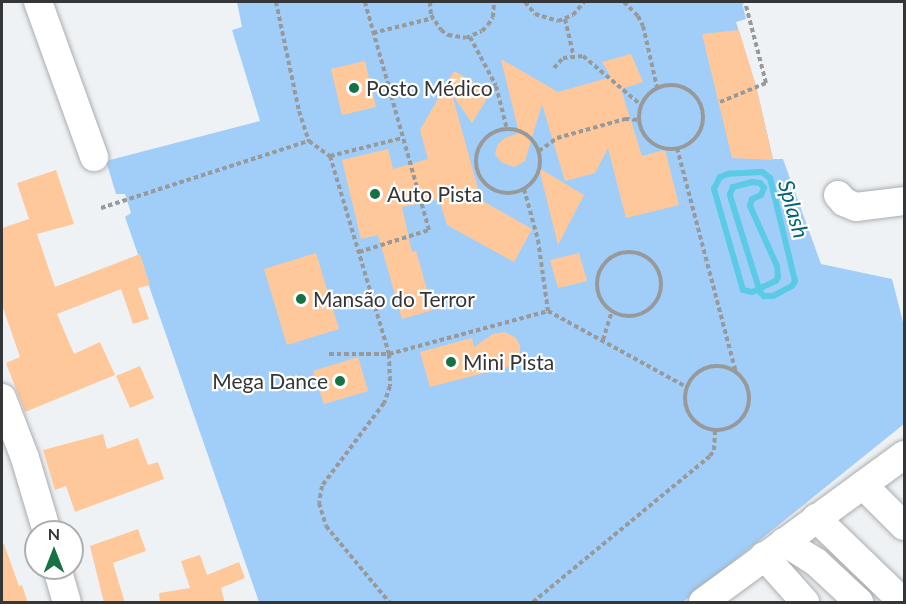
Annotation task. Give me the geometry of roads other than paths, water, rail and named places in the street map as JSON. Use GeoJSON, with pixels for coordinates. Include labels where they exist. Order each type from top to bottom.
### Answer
{"type":"FeatureCollection","features":[{"type":"Feature","properties":{"kind":"street"},"geometry":{"type":"LineString","coordinates":[[38,2],[94,157]]}},
{"type":"Feature","properties":{"kind":"street"},"geometry":{"type":"LineString","coordinates":[[838,195],[844,202],[856,207],[904,201]]}},
{"type":"Feature","properties":{"kind":"street"},"geometry":{"type":"LineString","coordinates":[[2,398],[13,462],[41,520]]}},
{"type":"Feature","properties":{"kind":"street"},"geometry":{"type":"LineString","coordinates":[[720,598],[774,549],[902,460]]}},
{"type":"Feature","properties":{"kind":"street"},"geometry":{"type":"LineString","coordinates":[[863,485],[904,526]]}},
{"type":"Feature","properties":{"kind":"street"},"geometry":{"type":"LineString","coordinates":[[816,518],[903,603]]}},
{"type":"Feature","properties":{"kind":"street"},"geometry":{"type":"LineString","coordinates":[[774,549],[805,603]]}},
{"type":"Feature","properties":{"kind":"street"},"geometry":{"type":"LineString","coordinates":[[774,549],[816,562],[859,603]]}},
{"type":"Feature","properties":{"kind":"street"},"geometry":{"type":"LineString","coordinates":[[60,580],[67,603]]}},
{"type":"Feature","properties":{"kind":"waterway","name":"Splash"},"geometry":{"type":"LineString","coordinates":[[743,290],[714,189],[720,177],[728,174],[762,172],[770,178],[795,281],[792,286],[773,296],[764,296],[760,292],[731,199],[730,194],[733,187],[752,182],[760,183],[764,188],[761,195],[752,199],[750,206],[777,266],[778,277],[776,281],[752,292],[743,290]]}},
{"type":"Feature","properties":{"kind":"place","name":"Posto Médico"},"geometry":{"type":"Point","coordinates":[354,88]}},
{"type":"Feature","properties":{"kind":"place","name":"Auto Pista"},"geometry":{"type":"Point","coordinates":[375,194]}},
{"type":"Feature","properties":{"kind":"place","name":"Mansão do Terror"},"geometry":{"type":"Point","coordinates":[301,299]}},
{"type":"Feature","properties":{"kind":"place","name":"Mini Pista"},"geometry":{"type":"Point","coordinates":[451,362]}},
{"type":"Feature","properties":{"kind":"place","name":"Mega Dance"},"geometry":{"type":"Point","coordinates":[340,381]}}]}
